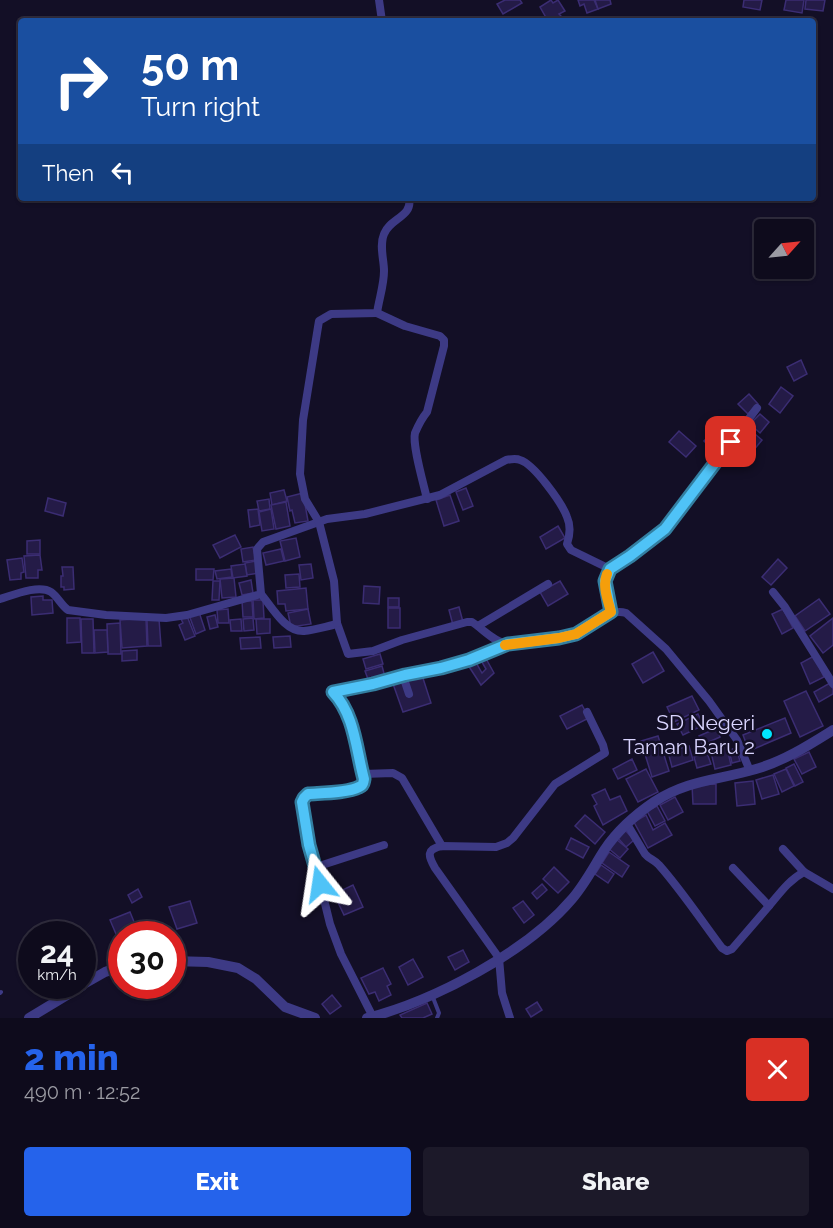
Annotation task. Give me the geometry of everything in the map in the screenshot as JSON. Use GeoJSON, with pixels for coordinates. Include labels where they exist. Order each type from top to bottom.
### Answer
{"type":"FeatureCollection","features":[{"type":"Feature","properties":{"kind":"street"},"geometry":{"type":"LineString","coordinates":[[380,0],[382,18]]}},
{"type":"Feature","properties":{"kind":"street"},"geometry":{"type":"LineString","coordinates":[[377,313],[384,271],[382,253],[384,233],[390,225],[407,213],[411,205],[410,201]]}},
{"type":"Feature","properties":{"kind":"street"},"geometry":{"type":"LineString","coordinates":[[427,499],[415,445],[415,435],[427,412],[444,340],[440,336],[405,326],[377,313],[331,315],[319,321],[303,420],[300,474],[305,499],[319,522],[334,581],[337,623],[348,654],[373,651],[402,640],[468,622],[472,622],[485,633],[508,644]]}},
{"type":"Feature","properties":{"kind":"street"},"geometry":{"type":"LineString","coordinates":[[611,612],[605,581],[610,569],[665,529],[757,408]]}},
{"type":"Feature","properties":{"kind":"street"},"geometry":{"type":"LineString","coordinates":[[337,623],[306,631],[284,624],[261,594],[257,549],[263,542],[327,519],[351,517],[440,495],[506,460],[520,459],[530,465],[545,481],[567,516],[570,529],[567,544],[571,550],[610,569]]}},
{"type":"Feature","properties":{"kind":"street"},"geometry":{"type":"LineString","coordinates":[[478,626],[548,584]]}},
{"type":"Feature","properties":{"kind":"street"},"geometry":{"type":"LineString","coordinates":[[0,599],[31,590],[46,590],[68,609],[106,615],[166,618],[187,615],[261,594]]}},
{"type":"Feature","properties":{"kind":"street"},"geometry":{"type":"LineString","coordinates":[[773,592],[785,607],[833,684]]}},
{"type":"Feature","properties":{"kind":"street"},"geometry":{"type":"LineString","coordinates":[[750,771],[731,730],[673,657],[626,613],[619,611],[611,612],[576,634],[508,644],[469,660],[441,668],[333,692],[338,697],[351,723],[364,779],[363,784],[360,787],[343,791],[308,794],[302,802],[309,845],[330,924],[340,954],[370,1017],[432,994],[467,977],[530,937],[567,904],[612,839],[635,816],[662,797],[692,784],[750,771],[773,763],[797,752],[833,730]]}},
{"type":"Feature","properties":{"kind":"street"},"geometry":{"type":"LineString","coordinates":[[405,675],[409,693]]}},
{"type":"Feature","properties":{"kind":"street"},"geometry":{"type":"LineString","coordinates":[[510,1018],[502,993],[499,958],[430,860],[431,849],[442,846],[496,847],[513,838],[555,784],[605,753],[587,712]]}},
{"type":"Feature","properties":{"kind":"street"},"geometry":{"type":"LineString","coordinates":[[363,774],[393,773],[402,778],[442,846]]}},
{"type":"Feature","properties":{"kind":"street"},"geometry":{"type":"LineString","coordinates":[[627,824],[646,856],[657,863],[724,950],[732,949],[786,885],[804,872]]}},
{"type":"Feature","properties":{"kind":"street"},"geometry":{"type":"LineString","coordinates":[[316,867],[384,845]]}},
{"type":"Feature","properties":{"kind":"street"},"geometry":{"type":"LineString","coordinates":[[783,849],[804,872],[833,889]]}},
{"type":"Feature","properties":{"kind":"street"},"geometry":{"type":"LineString","coordinates":[[733,868],[769,906]]}},
{"type":"Feature","properties":{"kind":"street"},"geometry":{"type":"LineString","coordinates":[[186,961],[208,962],[238,968],[256,979],[285,1007],[315,1018]]}},
{"type":"Feature","properties":{"kind":"street"},"geometry":{"type":"LineString","coordinates":[[29,1018],[60,999]]}},
{"type":"Feature","properties":{"kind":"lane"},"geometry":{"type":"LineString","coordinates":[[432,994],[439,1013],[437,1018]]}},
{"type":"Feature","properties":{"kind":"building"},"geometry":{"type":"Polygon","coordinates":[[[505,0],[520,0],[522,3],[503,14],[497,4],[505,0]]]}},
{"type":"Feature","properties":{"kind":"building"},"geometry":{"type":"Polygon","coordinates":[[[551,0],[553,3],[558,0],[565,11],[559,14],[561,16],[558,18],[546,18],[540,7],[551,0]]]}},
{"type":"Feature","properties":{"kind":"building"},"geometry":{"type":"Polygon","coordinates":[[[578,0],[594,0],[598,9],[587,13],[584,4],[580,6],[578,0]]]}},
{"type":"Feature","properties":{"kind":"building"},"geometry":{"type":"Polygon","coordinates":[[[595,0],[610,0],[611,4],[598,9],[595,0]]]}},
{"type":"Feature","properties":{"kind":"building"},"geometry":{"type":"Polygon","coordinates":[[[744,0],[762,0],[760,10],[743,7],[744,0]]]}},
{"type":"Feature","properties":{"kind":"building"},"geometry":{"type":"Polygon","coordinates":[[[786,0],[804,0],[802,13],[784,10],[786,0]]]}},
{"type":"Feature","properties":{"kind":"building"},"geometry":{"type":"Polygon","coordinates":[[[806,0],[825,0],[823,11],[805,9],[806,0]]]}},
{"type":"Feature","properties":{"kind":"building"},"geometry":{"type":"Polygon","coordinates":[[[801,360],[807,374],[794,381],[787,367],[801,360]]]}},
{"type":"Feature","properties":{"kind":"building"},"geometry":{"type":"Polygon","coordinates":[[[781,387],[793,396],[780,413],[769,404],[781,387]]]}},
{"type":"Feature","properties":{"kind":"building"},"geometry":{"type":"Polygon","coordinates":[[[749,394],[758,404],[748,414],[738,404],[749,394]]]}},
{"type":"Feature","properties":{"kind":"building"},"geometry":{"type":"Polygon","coordinates":[[[760,414],[769,422],[760,433],[750,424],[760,414]]]}},
{"type":"Feature","properties":{"kind":"building"},"geometry":{"type":"Polygon","coordinates":[[[721,423],[732,435],[715,452],[704,441],[721,423]]]}},
{"type":"Feature","properties":{"kind":"building"},"geometry":{"type":"Polygon","coordinates":[[[679,431],[696,446],[686,457],[669,442],[679,431]]]}},
{"type":"Feature","properties":{"kind":"building"},"geometry":{"type":"Polygon","coordinates":[[[755,434],[762,440],[753,451],[746,445],[755,434]]]}},
{"type":"Feature","properties":{"kind":"building"},"geometry":{"type":"Polygon","coordinates":[[[734,440],[747,452],[739,461],[726,450],[734,440]]]}},
{"type":"Feature","properties":{"kind":"building"},"geometry":{"type":"Polygon","coordinates":[[[466,488],[473,506],[463,510],[456,492],[466,488]]]}},
{"type":"Feature","properties":{"kind":"building"},"geometry":{"type":"Polygon","coordinates":[[[284,490],[287,501],[272,505],[270,493],[284,490]]]}},
{"type":"Feature","properties":{"kind":"building"},"geometry":{"type":"Polygon","coordinates":[[[303,493],[308,521],[295,523],[287,497],[303,493]]]}},
{"type":"Feature","properties":{"kind":"building"},"geometry":{"type":"Polygon","coordinates":[[[450,495],[459,521],[444,526],[436,500],[450,495]]]}},
{"type":"Feature","properties":{"kind":"building"},"geometry":{"type":"Polygon","coordinates":[[[48,498],[66,503],[63,516],[45,511],[48,498]]]}},
{"type":"Feature","properties":{"kind":"building"},"geometry":{"type":"Polygon","coordinates":[[[269,499],[270,509],[259,511],[257,501],[269,499]]]}},
{"type":"Feature","properties":{"kind":"building"},"geometry":{"type":"Polygon","coordinates":[[[286,502],[290,526],[276,529],[271,505],[286,502]]]}},
{"type":"Feature","properties":{"kind":"building"},"geometry":{"type":"Polygon","coordinates":[[[258,509],[260,525],[250,527],[248,510],[258,509]]]}},
{"type":"Feature","properties":{"kind":"building"},"geometry":{"type":"Polygon","coordinates":[[[271,509],[274,529],[262,531],[259,512],[271,509]]]}},
{"type":"Feature","properties":{"kind":"building"},"geometry":{"type":"Polygon","coordinates":[[[558,526],[565,538],[546,549],[540,537],[558,526]]]}},
{"type":"Feature","properties":{"kind":"building"},"geometry":{"type":"Polygon","coordinates":[[[235,535],[241,547],[220,558],[213,545],[235,535]]]}},
{"type":"Feature","properties":{"kind":"building"},"geometry":{"type":"Polygon","coordinates":[[[296,538],[300,557],[285,561],[280,541],[296,538]]]}},
{"type":"Feature","properties":{"kind":"building"},"geometry":{"type":"Polygon","coordinates":[[[40,540],[40,554],[27,554],[27,541],[40,540]]]}},
{"type":"Feature","properties":{"kind":"building"},"geometry":{"type":"Polygon","coordinates":[[[253,547],[256,560],[243,562],[241,549],[253,547]]]}},
{"type":"Feature","properties":{"kind":"building"},"geometry":{"type":"Polygon","coordinates":[[[281,549],[284,561],[266,565],[263,553],[281,549]]]}},
{"type":"Feature","properties":{"kind":"building"},"geometry":{"type":"Polygon","coordinates":[[[40,555],[42,570],[38,570],[38,578],[26,578],[24,556],[40,555]]]}},
{"type":"Feature","properties":{"kind":"building"},"geometry":{"type":"Polygon","coordinates":[[[22,558],[24,572],[21,573],[21,579],[10,580],[7,560],[22,558]]]}},
{"type":"Feature","properties":{"kind":"building"},"geometry":{"type":"Polygon","coordinates":[[[778,559],[787,568],[771,585],[762,577],[778,559]]]}},
{"type":"Feature","properties":{"kind":"building"},"geometry":{"type":"Polygon","coordinates":[[[256,561],[259,573],[247,575],[245,563],[256,561]]]}},
{"type":"Feature","properties":{"kind":"building"},"geometry":{"type":"Polygon","coordinates":[[[245,564],[247,576],[233,578],[231,566],[245,564]]]}},
{"type":"Feature","properties":{"kind":"building"},"geometry":{"type":"Polygon","coordinates":[[[311,564],[313,578],[301,580],[299,565],[311,564]]]}},
{"type":"Feature","properties":{"kind":"building"},"geometry":{"type":"Polygon","coordinates":[[[62,567],[73,567],[74,589],[64,590],[64,587],[61,587],[62,567]]]}},
{"type":"Feature","properties":{"kind":"building"},"geometry":{"type":"Polygon","coordinates":[[[196,569],[214,569],[213,580],[196,580],[196,569]]]}},
{"type":"Feature","properties":{"kind":"building"},"geometry":{"type":"Polygon","coordinates":[[[231,569],[232,577],[217,579],[215,571],[231,569]]]}},
{"type":"Feature","properties":{"kind":"building"},"geometry":{"type":"Polygon","coordinates":[[[299,574],[300,587],[286,588],[285,575],[299,574]]]}},
{"type":"Feature","properties":{"kind":"building"},"geometry":{"type":"Polygon","coordinates":[[[234,578],[236,597],[222,598],[220,579],[234,578]]]}},
{"type":"Feature","properties":{"kind":"building"},"geometry":{"type":"Polygon","coordinates":[[[251,580],[253,593],[242,595],[239,583],[251,580]]]}},
{"type":"Feature","properties":{"kind":"building"},"geometry":{"type":"Polygon","coordinates":[[[213,581],[220,581],[219,600],[212,600],[213,581]]]}},
{"type":"Feature","properties":{"kind":"building"},"geometry":{"type":"Polygon","coordinates":[[[560,581],[568,594],[548,606],[540,592],[560,581]]]}},
{"type":"Feature","properties":{"kind":"building"},"geometry":{"type":"Polygon","coordinates":[[[364,586],[380,587],[379,604],[363,603],[364,586]]]}},
{"type":"Feature","properties":{"kind":"building"},"geometry":{"type":"Polygon","coordinates":[[[306,588],[308,609],[286,611],[285,604],[278,604],[277,591],[306,588]]]}},
{"type":"Feature","properties":{"kind":"building"},"geometry":{"type":"Polygon","coordinates":[[[43,596],[43,600],[52,600],[53,613],[32,615],[31,597],[43,596]]]}},
{"type":"Feature","properties":{"kind":"building"},"geometry":{"type":"Polygon","coordinates":[[[388,598],[399,598],[399,607],[388,607],[388,598]]]}},
{"type":"Feature","properties":{"kind":"building"},"geometry":{"type":"Polygon","coordinates":[[[819,599],[830,614],[805,631],[795,616],[819,599]]]}},
{"type":"Feature","properties":{"kind":"building"},"geometry":{"type":"Polygon","coordinates":[[[253,600],[263,600],[264,618],[254,619],[253,600]]]}},
{"type":"Feature","properties":{"kind":"building"},"geometry":{"type":"Polygon","coordinates":[[[242,601],[252,601],[253,617],[243,617],[242,601]]]}},
{"type":"Feature","properties":{"kind":"building"},"geometry":{"type":"Polygon","coordinates":[[[459,607],[463,622],[453,625],[449,610],[459,607]]]}},
{"type":"Feature","properties":{"kind":"building"},"geometry":{"type":"Polygon","coordinates":[[[388,608],[400,608],[400,628],[388,628],[388,608]]]}},
{"type":"Feature","properties":{"kind":"building"},"geometry":{"type":"Polygon","coordinates":[[[228,609],[229,623],[218,623],[217,610],[228,609]]]}},
{"type":"Feature","properties":{"kind":"building"},"geometry":{"type":"Polygon","coordinates":[[[308,609],[311,624],[291,627],[288,613],[308,609]]]}},
{"type":"Feature","properties":{"kind":"building"},"geometry":{"type":"Polygon","coordinates":[[[783,609],[793,628],[782,634],[772,614],[783,609]]]}},
{"type":"Feature","properties":{"kind":"building"},"geometry":{"type":"Polygon","coordinates":[[[199,612],[205,630],[196,634],[189,615],[199,612]]]}},
{"type":"Feature","properties":{"kind":"building"},"geometry":{"type":"Polygon","coordinates":[[[215,615],[218,627],[210,629],[207,617],[215,615]]]}},
{"type":"Feature","properties":{"kind":"building"},"geometry":{"type":"Polygon","coordinates":[[[187,616],[195,636],[185,640],[179,625],[183,623],[181,619],[187,616]]]}},
{"type":"Feature","properties":{"kind":"building"},"geometry":{"type":"Polygon","coordinates":[[[67,618],[80,618],[81,642],[67,643],[67,618]]]}},
{"type":"Feature","properties":{"kind":"building"},"geometry":{"type":"Polygon","coordinates":[[[146,618],[147,646],[122,648],[120,620],[146,618]]]}},
{"type":"Feature","properties":{"kind":"building"},"geometry":{"type":"Polygon","coordinates":[[[253,618],[254,630],[244,631],[243,619],[253,618]]]}},
{"type":"Feature","properties":{"kind":"building"},"geometry":{"type":"Polygon","coordinates":[[[833,618],[833,645],[823,653],[810,636],[833,618]]]}},
{"type":"Feature","properties":{"kind":"building"},"geometry":{"type":"Polygon","coordinates":[[[81,619],[93,619],[94,653],[82,653],[81,619]]]}},
{"type":"Feature","properties":{"kind":"building"},"geometry":{"type":"Polygon","coordinates":[[[159,619],[161,646],[148,646],[147,620],[159,619]]]}},
{"type":"Feature","properties":{"kind":"building"},"geometry":{"type":"Polygon","coordinates":[[[241,619],[242,631],[231,631],[230,620],[241,619]]]}},
{"type":"Feature","properties":{"kind":"building"},"geometry":{"type":"Polygon","coordinates":[[[256,619],[270,619],[270,633],[257,634],[256,619]]]}},
{"type":"Feature","properties":{"kind":"building"},"geometry":{"type":"Polygon","coordinates":[[[120,623],[121,654],[108,654],[107,624],[120,623]]]}},
{"type":"Feature","properties":{"kind":"building"},"geometry":{"type":"Polygon","coordinates":[[[94,630],[107,630],[108,652],[95,653],[94,630]]]}},
{"type":"Feature","properties":{"kind":"building"},"geometry":{"type":"Polygon","coordinates":[[[290,636],[291,647],[274,648],[273,637],[290,636]]]}},
{"type":"Feature","properties":{"kind":"building"},"geometry":{"type":"Polygon","coordinates":[[[260,637],[261,648],[241,649],[240,638],[260,637]]]}},
{"type":"Feature","properties":{"kind":"building"},"geometry":{"type":"Polygon","coordinates":[[[137,650],[137,660],[122,661],[122,651],[137,650]]]}},
{"type":"Feature","properties":{"kind":"building"},"geometry":{"type":"Polygon","coordinates":[[[653,652],[664,671],[643,683],[632,664],[653,652]]]}},
{"type":"Feature","properties":{"kind":"building"},"geometry":{"type":"Polygon","coordinates":[[[380,654],[383,664],[366,669],[363,659],[380,654]]]}},
{"type":"Feature","properties":{"kind":"building"},"geometry":{"type":"Polygon","coordinates":[[[484,655],[494,673],[481,685],[466,662],[474,659],[482,673],[486,669],[479,657],[484,655]]]}},
{"type":"Feature","properties":{"kind":"building"},"geometry":{"type":"Polygon","coordinates":[[[814,656],[824,677],[810,684],[801,663],[814,656]]]}},
{"type":"Feature","properties":{"kind":"building"},"geometry":{"type":"Polygon","coordinates":[[[382,666],[385,677],[369,682],[365,671],[382,666]]]}},
{"type":"Feature","properties":{"kind":"building"},"geometry":{"type":"Polygon","coordinates":[[[421,672],[431,703],[403,712],[392,681],[421,672]]]}},
{"type":"Feature","properties":{"kind":"building"},"geometry":{"type":"Polygon","coordinates":[[[830,683],[833,694],[819,702],[814,692],[830,683]]]}},
{"type":"Feature","properties":{"kind":"building"},"geometry":{"type":"Polygon","coordinates":[[[806,691],[823,726],[800,737],[784,701],[806,691]]]}},
{"type":"Feature","properties":{"kind":"building"},"geometry":{"type":"Polygon","coordinates":[[[692,696],[699,710],[674,722],[667,707],[692,696]]]}},
{"type":"Feature","properties":{"kind":"building"},"geometry":{"type":"Polygon","coordinates":[[[582,705],[589,718],[567,729],[560,716],[582,705]]]}},
{"type":"Feature","properties":{"kind":"building"},"geometry":{"type":"Polygon","coordinates":[[[698,714],[704,725],[683,735],[677,724],[698,714]]]}},
{"type":"Feature","properties":{"kind":"building","name":"SD Negeri Taman Baru 2"},"geometry":{"type":"Polygon","coordinates":[[[785,718],[791,733],[749,751],[743,735],[785,718]]]}},
{"type":"Feature","properties":{"kind":"building"},"geometry":{"type":"Polygon","coordinates":[[[717,728],[720,737],[702,745],[699,736],[717,728]]]}},
{"type":"Feature","properties":{"kind":"building"},"geometry":{"type":"Polygon","coordinates":[[[658,736],[669,771],[652,777],[641,741],[658,736]]]}},
{"type":"Feature","properties":{"kind":"building"},"geometry":{"type":"Polygon","coordinates":[[[726,744],[731,765],[715,769],[710,748],[726,744]]]}},
{"type":"Feature","properties":{"kind":"building"},"geometry":{"type":"Polygon","coordinates":[[[689,746],[693,760],[672,767],[668,752],[689,746]]]}},
{"type":"Feature","properties":{"kind":"building"},"geometry":{"type":"Polygon","coordinates":[[[736,748],[740,761],[732,763],[729,750],[736,748]]]}},
{"type":"Feature","properties":{"kind":"building"},"geometry":{"type":"Polygon","coordinates":[[[809,752],[816,767],[802,774],[794,759],[809,752]]]}},
{"type":"Feature","properties":{"kind":"building"},"geometry":{"type":"Polygon","coordinates":[[[707,753],[711,764],[697,768],[694,757],[707,753]]]}},
{"type":"Feature","properties":{"kind":"building"},"geometry":{"type":"Polygon","coordinates":[[[632,759],[637,770],[618,779],[613,769],[632,759]]]}},
{"type":"Feature","properties":{"kind":"building"},"geometry":{"type":"Polygon","coordinates":[[[794,764],[803,782],[795,786],[786,768],[794,764]]]}},
{"type":"Feature","properties":{"kind":"building"},"geometry":{"type":"Polygon","coordinates":[[[646,769],[658,792],[638,802],[626,779],[646,769]]]}},
{"type":"Feature","properties":{"kind":"building"},"geometry":{"type":"Polygon","coordinates":[[[786,769],[794,786],[782,792],[774,774],[786,769]]]}},
{"type":"Feature","properties":{"kind":"building"},"geometry":{"type":"Polygon","coordinates":[[[773,775],[779,794],[762,799],[756,780],[773,775]]]}},
{"type":"Feature","properties":{"kind":"building"},"geometry":{"type":"Polygon","coordinates":[[[753,781],[755,804],[737,806],[735,783],[753,781]]]}},
{"type":"Feature","properties":{"kind":"building"},"geometry":{"type":"Polygon","coordinates":[[[716,784],[716,804],[693,804],[692,785],[716,784]]]}},
{"type":"Feature","properties":{"kind":"building"},"geometry":{"type":"Polygon","coordinates":[[[605,789],[610,800],[620,796],[627,811],[603,825],[594,806],[597,804],[592,795],[605,789]]]}},
{"type":"Feature","properties":{"kind":"building"},"geometry":{"type":"Polygon","coordinates":[[[675,797],[683,812],[668,820],[660,805],[675,797]]]}},
{"type":"Feature","properties":{"kind":"building"},"geometry":{"type":"Polygon","coordinates":[[[657,806],[665,821],[655,826],[647,811],[657,806]]]}},
{"type":"Feature","properties":{"kind":"building"},"geometry":{"type":"Polygon","coordinates":[[[585,815],[605,832],[595,844],[575,826],[585,815]]]}},
{"type":"Feature","properties":{"kind":"building"},"geometry":{"type":"Polygon","coordinates":[[[646,815],[653,830],[665,823],[672,835],[648,848],[634,822],[646,815]]]}},
{"type":"Feature","properties":{"kind":"building"},"geometry":{"type":"Polygon","coordinates":[[[625,830],[634,840],[626,847],[617,837],[625,830]]]}},
{"type":"Feature","properties":{"kind":"building"},"geometry":{"type":"Polygon","coordinates":[[[571,838],[589,847],[583,858],[566,849],[571,838]]]}},
{"type":"Feature","properties":{"kind":"building"},"geometry":{"type":"Polygon","coordinates":[[[616,839],[628,849],[620,858],[608,848],[616,839]]]}},
{"type":"Feature","properties":{"kind":"building"},"geometry":{"type":"Polygon","coordinates":[[[609,852],[629,866],[622,877],[602,863],[609,852]]]}},
{"type":"Feature","properties":{"kind":"building"},"geometry":{"type":"Polygon","coordinates":[[[601,865],[614,874],[608,883],[595,874],[601,865]]]}},
{"type":"Feature","properties":{"kind":"building"},"geometry":{"type":"Polygon","coordinates":[[[554,867],[569,882],[558,893],[543,879],[554,867]]]}},
{"type":"Feature","properties":{"kind":"building"},"geometry":{"type":"Polygon","coordinates":[[[542,884],[547,890],[537,899],[532,893],[542,884]]]}},
{"type":"Feature","properties":{"kind":"building"},"geometry":{"type":"Polygon","coordinates":[[[353,885],[363,907],[344,915],[334,894],[353,885]]]}},
{"type":"Feature","properties":{"kind":"building"},"geometry":{"type":"Polygon","coordinates":[[[138,889],[142,897],[132,903],[128,895],[138,889]]]}},
{"type":"Feature","properties":{"kind":"building"},"geometry":{"type":"Polygon","coordinates":[[[190,901],[197,923],[186,926],[186,921],[174,921],[169,907],[190,901]]]}},
{"type":"Feature","properties":{"kind":"building"},"geometry":{"type":"Polygon","coordinates":[[[523,901],[534,915],[524,923],[513,908],[523,901]]]}},
{"type":"Feature","properties":{"kind":"building"},"geometry":{"type":"Polygon","coordinates":[[[130,912],[134,921],[110,921],[130,912]]]}},
{"type":"Feature","properties":{"kind":"building"},"geometry":{"type":"Polygon","coordinates":[[[463,950],[469,962],[455,970],[448,957],[463,950]]]}},
{"type":"Feature","properties":{"kind":"building"},"geometry":{"type":"Polygon","coordinates":[[[413,959],[423,977],[408,985],[399,967],[413,959]]]}},
{"type":"Feature","properties":{"kind":"building"},"geometry":{"type":"Polygon","coordinates":[[[383,968],[391,984],[387,986],[391,995],[379,1001],[375,992],[369,994],[361,978],[383,968]]]}},
{"type":"Feature","properties":{"kind":"building"},"geometry":{"type":"Polygon","coordinates":[[[332,995],[341,1006],[330,1014],[322,1004],[332,995]]]}},
{"type":"Feature","properties":{"kind":"building"},"geometry":{"type":"Polygon","coordinates":[[[537,1002],[542,1010],[531,1017],[526,1009],[537,1002]]]}},
{"type":"Feature","properties":{"kind":"building"},"geometry":{"type":"Polygon","coordinates":[[[427,1003],[432,1014],[423,1018],[402,1018],[400,1015],[427,1003]]]}},
{"type":"Feature","properties":{"kind":"slow traffic"},"geometry":{"type":"LineString","coordinates":[[505,645],[576,634],[611,612],[605,588],[607,574]]}},
{"type":"Feature","properties":{"kind":"place","name":"SD Negeri Taman Baru 2"},"geometry":{"type":"Point","coordinates":[767,734]}},
{"type":"Feature","properties":{"kind":"route"},"geometry":{"type":"LineString","coordinates":[[320,884],[304,823],[302,802],[308,794],[360,787],[364,779],[351,723],[338,697],[333,692],[441,668],[469,660],[508,644],[576,634],[592,625],[611,612],[605,588],[606,577],[610,569],[665,529],[731,442]]}}]}
